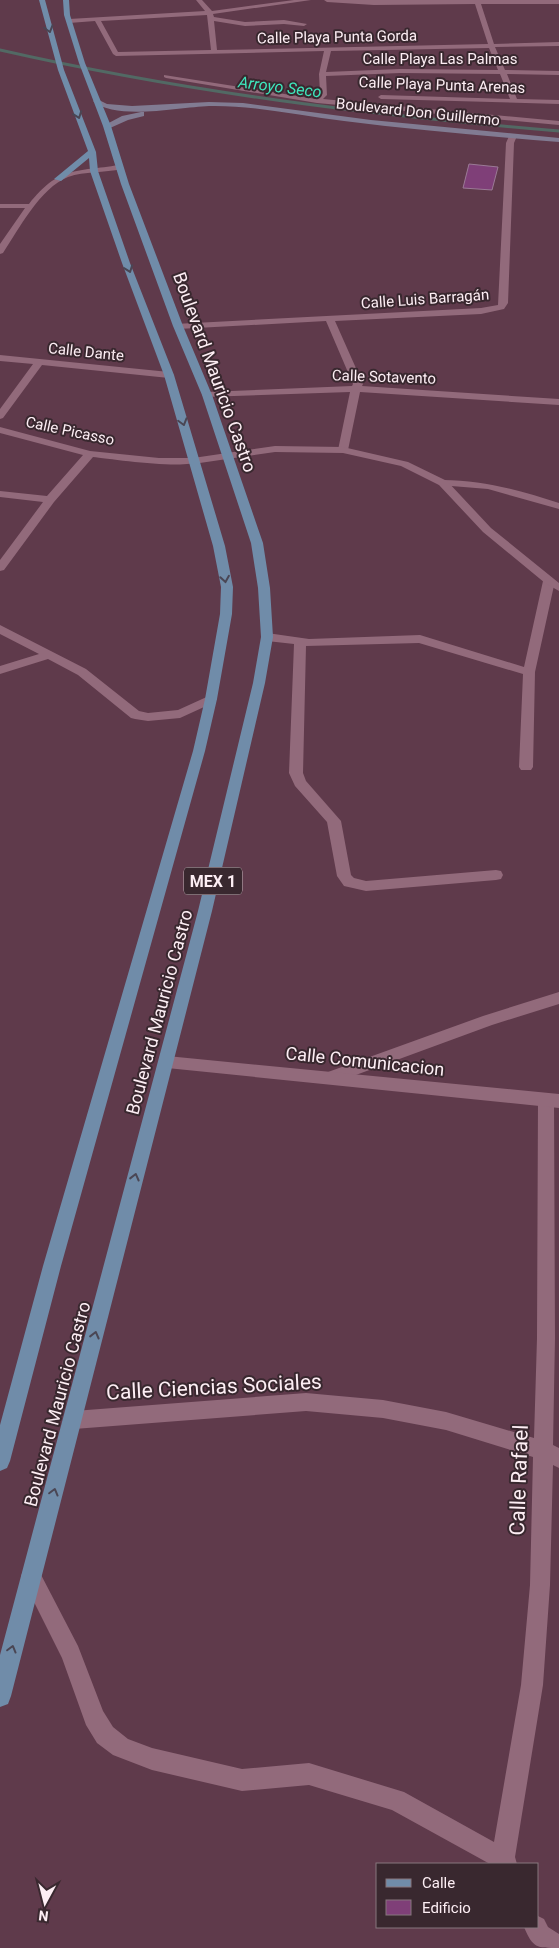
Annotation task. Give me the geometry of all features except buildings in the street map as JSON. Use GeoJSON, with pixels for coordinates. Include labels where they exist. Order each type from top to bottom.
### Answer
{"type":"FeatureCollection","features":[{"type":"Feature","properties":{"kind":"main road","name":"Boulevard Mauricio Castro"},"geometry":{"type":"LineString","coordinates":[[0,1461],[52,1266],[199,750],[211,699],[226,614],[226,587],[219,546],[169,376],[126,263],[89,178],[92,152],[59,63],[42,0]]}},
{"type":"Feature","properties":{"kind":"main road","name":"Boulevard Mauricio Castro"},"geometry":{"type":"LineString","coordinates":[[0,1696],[74,1420],[145,1137],[167,1062],[243,754],[267,637],[264,588],[257,543],[207,394],[178,326],[121,172],[107,126],[69,21],[66,0]]}},
{"type":"Feature","properties":{"kind":"main road","name":"Boulevard Don Guillermo"},"geometry":{"type":"LineString","coordinates":[[97,101],[106,107],[120,109],[200,104],[236,105],[559,146]]}},
{"type":"Feature","properties":{"kind":"main road","name":"Boulevard Don Guillermo"},"geometry":{"type":"LineString","coordinates":[[107,126],[124,118],[146,113],[219,111],[512,140],[559,140]]}},
{"type":"Feature","properties":{"kind":"main road"},"geometry":{"type":"LineString","coordinates":[[58,179],[92,152]]}},
{"type":"Feature","properties":{"kind":"street"},"geometry":{"type":"LineString","coordinates":[[199,0],[210,16],[214,52]]}},
{"type":"Feature","properties":{"kind":"street"},"geometry":{"type":"LineString","coordinates":[[69,21],[210,16],[308,0]]}},
{"type":"Feature","properties":{"kind":"street"},"geometry":{"type":"LineString","coordinates":[[327,0],[374,3],[559,2]]}},
{"type":"Feature","properties":{"kind":"street"},"geometry":{"type":"LineString","coordinates":[[477,2],[492,47],[515,102]]}},
{"type":"Feature","properties":{"kind":"street"},"geometry":{"type":"LineString","coordinates":[[210,16],[245,24],[284,22],[304,24]]}},
{"type":"Feature","properties":{"kind":"street","name":"Calle Playa Punta Gorda"},"geometry":{"type":"LineString","coordinates":[[97,20],[116,54],[559,44]]}},
{"type":"Feature","properties":{"kind":"street"},"geometry":{"type":"LineString","coordinates":[[317,101],[324,95],[322,74],[328,50]]}},
{"type":"Feature","properties":{"kind":"street","name":"Calle Playa Las Palmas"},"geometry":{"type":"LineString","coordinates":[[322,74],[400,71],[559,73]]}},
{"type":"Feature","properties":{"kind":"street","name":"Boulevard Don Guillermo"},"geometry":{"type":"LineString","coordinates":[[166,76],[317,101],[559,123]]}},
{"type":"Feature","properties":{"kind":"street","name":"Calle Playa Punta Arenas"},"geometry":{"type":"LineString","coordinates":[[324,95],[360,96]]}},
{"type":"Feature","properties":{"kind":"street","name":"Calle Playa Punta Arenas"},"geometry":{"type":"LineString","coordinates":[[368,97],[559,102]]}},
{"type":"Feature","properties":{"kind":"street","name":"Calle Luis Barragán"},"geometry":{"type":"LineString","coordinates":[[178,326],[481,311],[501,307],[504,303],[512,140]]}},
{"type":"Feature","properties":{"kind":"street"},"geometry":{"type":"LineString","coordinates":[[48,188],[121,172]]}},
{"type":"Feature","properties":{"kind":"street"},"geometry":{"type":"LineString","coordinates":[[0,251],[30,209],[58,179],[89,178]]}},
{"type":"Feature","properties":{"kind":"street"},"geometry":{"type":"LineString","coordinates":[[0,206],[30,209]]}},
{"type":"Feature","properties":{"kind":"street"},"geometry":{"type":"LineString","coordinates":[[0,213],[30,209]]}},
{"type":"Feature","properties":{"kind":"street"},"geometry":{"type":"LineString","coordinates":[[330,319],[357,380],[343,450]]}},
{"type":"Feature","properties":{"kind":"street","name":"Calle Dante"},"geometry":{"type":"LineString","coordinates":[[0,358],[169,376]]}},
{"type":"Feature","properties":{"kind":"street","name":"Calle Picasso"},"geometry":{"type":"LineString","coordinates":[[0,416],[39,363]]}},
{"type":"Feature","properties":{"kind":"street","name":"Calle Sotavento"},"geometry":{"type":"LineString","coordinates":[[207,394],[356,389],[559,402]]}},
{"type":"Feature","properties":{"kind":"street","name":"Calle Picasso"},"geometry":{"type":"LineString","coordinates":[[0,430],[90,454],[159,461],[194,461],[276,449],[343,450],[404,464],[443,484]]}},
{"type":"Feature","properties":{"kind":"street"},"geometry":{"type":"LineString","coordinates":[[0,568],[50,500],[90,454]]}},
{"type":"Feature","properties":{"kind":"street"},"geometry":{"type":"LineString","coordinates":[[443,484],[463,482],[490,485],[559,506]]}},
{"type":"Feature","properties":{"kind":"street"},"geometry":{"type":"LineString","coordinates":[[443,484],[487,530],[554,584],[529,672],[526,767]]}},
{"type":"Feature","properties":{"kind":"street"},"geometry":{"type":"LineString","coordinates":[[0,494],[50,500]]}},
{"type":"Feature","properties":{"kind":"street"},"geometry":{"type":"LineString","coordinates":[[0,629],[94,681],[135,715],[148,717],[180,714],[211,699]]}},
{"type":"Feature","properties":{"kind":"street"},"geometry":{"type":"LineString","coordinates":[[267,637],[300,643],[420,639],[529,672]]}},
{"type":"Feature","properties":{"kind":"street"},"geometry":{"type":"LineString","coordinates":[[300,643],[296,773],[300,783],[334,821],[344,876],[349,882],[366,886],[496,875]]}},
{"type":"Feature","properties":{"kind":"street"},"geometry":{"type":"LineString","coordinates":[[0,670],[49,655]]}},
{"type":"Feature","properties":{"kind":"street"},"geometry":{"type":"LineString","coordinates":[[334,1077],[488,1020],[559,998]]}},
{"type":"Feature","properties":{"kind":"street","name":"Calle Comunicacion"},"geometry":{"type":"LineString","coordinates":[[167,1062],[553,1100]]}},
{"type":"Feature","properties":{"kind":"street","name":"Calle Rafael"},"geometry":{"type":"LineString","coordinates":[[505,1862],[532,1685],[551,1455],[553,1100]]}},
{"type":"Feature","properties":{"kind":"street","name":"Calle Ciencias Sociales"},"geometry":{"type":"LineString","coordinates":[[74,1420],[306,1402],[383,1409],[446,1421],[551,1455]]}},
{"type":"Feature","properties":{"kind":"street"},"geometry":{"type":"LineString","coordinates":[[31,1576],[71,1653],[94,1717],[105,1735],[121,1747],[152,1759],[242,1780],[309,1774],[396,1800],[505,1862]]}},
{"type":"Feature","properties":{"kind":"street"},"geometry":{"type":"LineString","coordinates":[[537,1928],[540,1934],[558,1948]]}},
{"type":"Feature","properties":{"kind":"waterway","name":"Arroyo Seco"},"geometry":{"type":"LineString","coordinates":[[0,50],[69,65],[208,90],[418,118],[559,131]]}}]}
